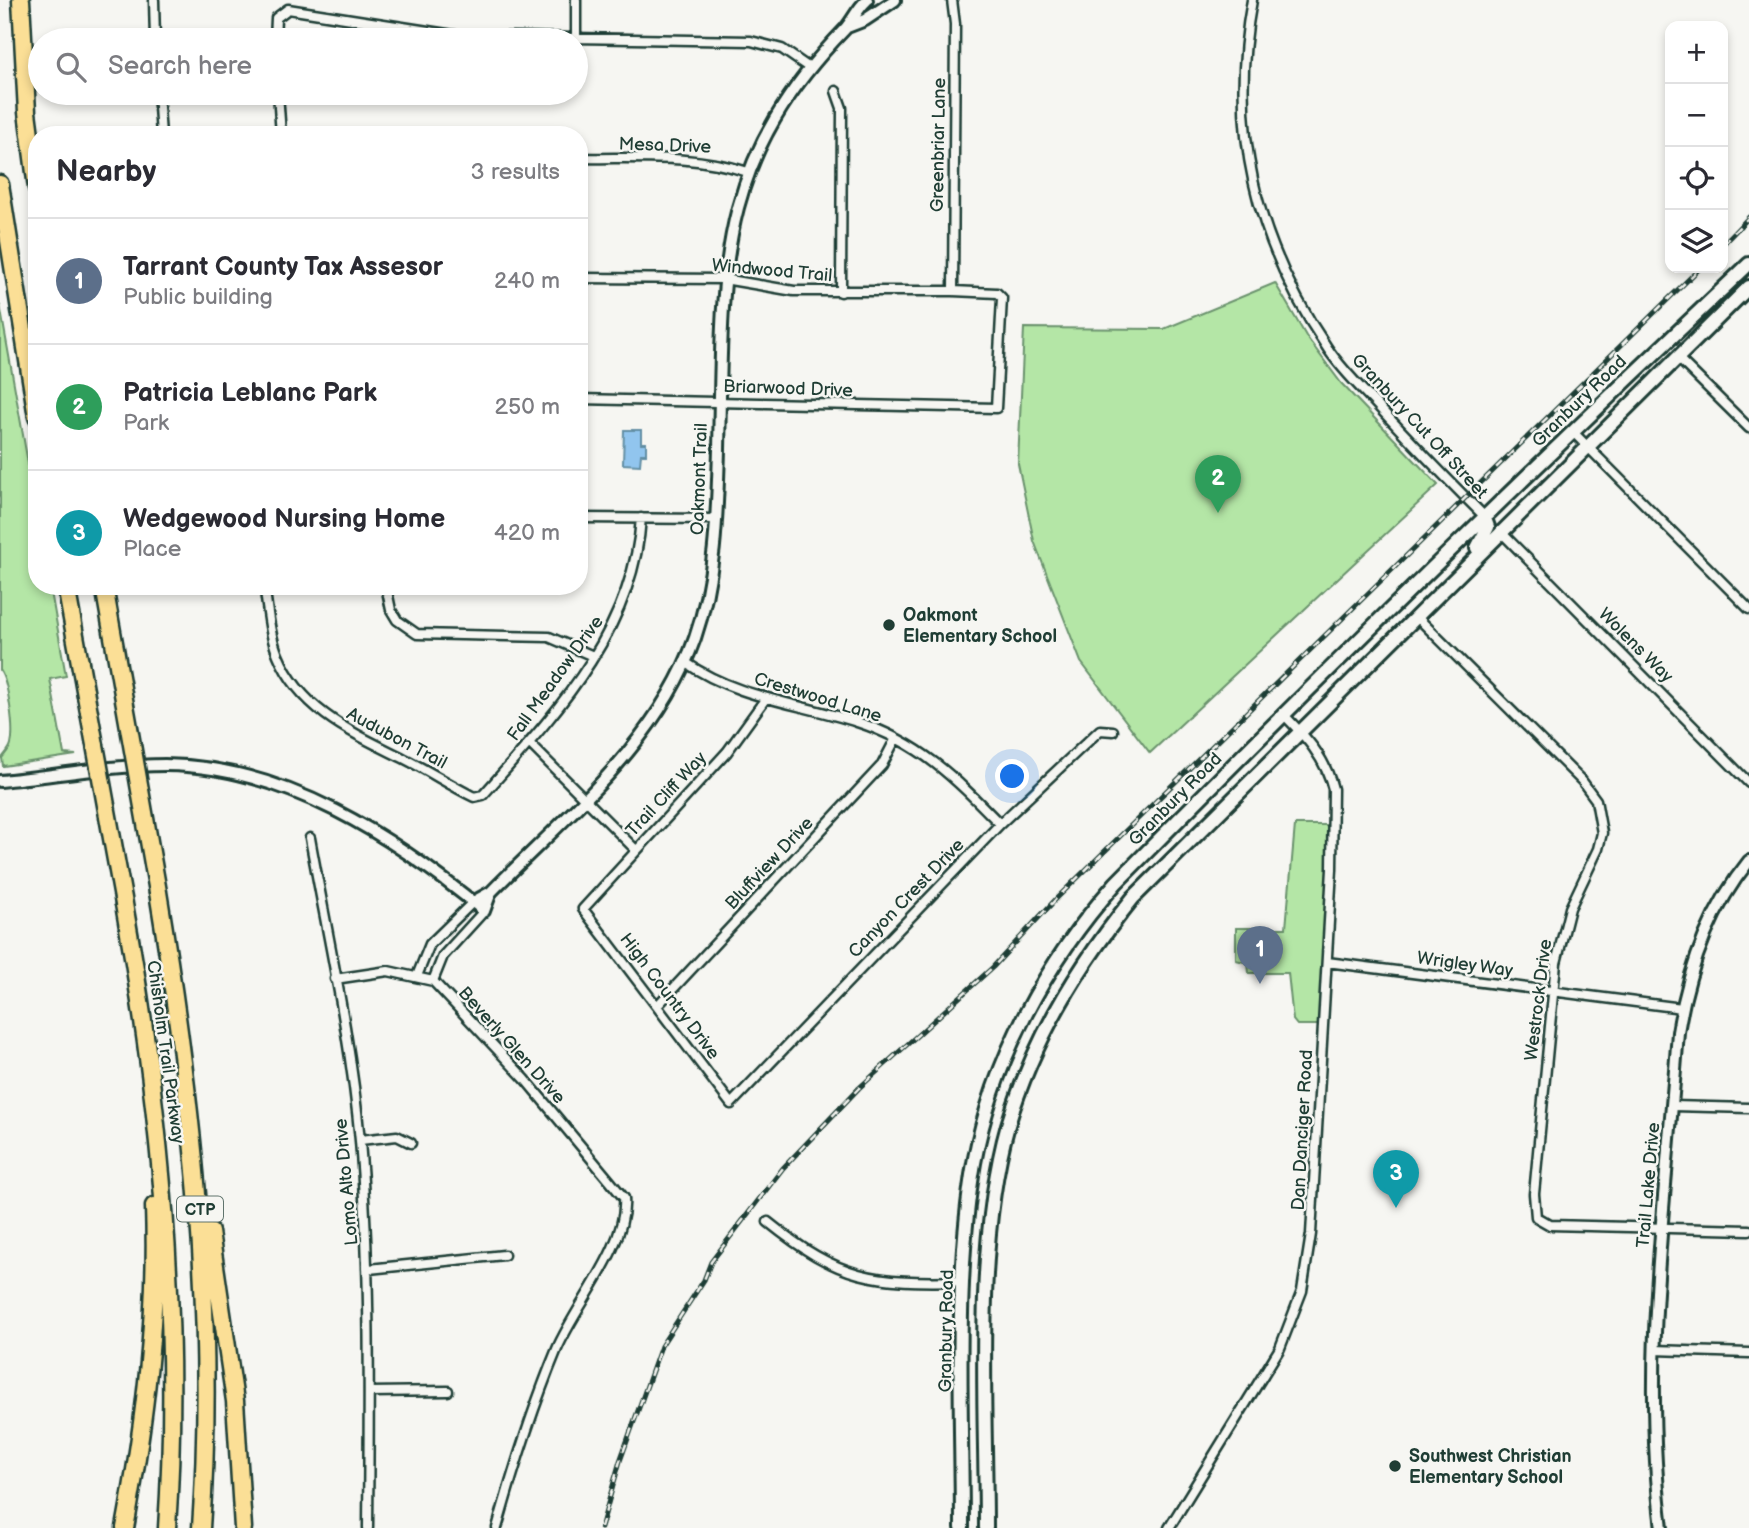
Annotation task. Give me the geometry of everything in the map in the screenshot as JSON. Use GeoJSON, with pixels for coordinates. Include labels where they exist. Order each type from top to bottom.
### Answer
{"type":"FeatureCollection","features":[{"type":"Feature","properties":{"kind":"highway"},"geometry":{"type":"LineString","coordinates":[[20,0],[28,126]]}},
{"type":"Feature","properties":{"kind":"highway"},"geometry":{"type":"LineString","coordinates":[[0,184],[28,360]]}},
{"type":"Feature","properties":{"kind":"highway","name":"Chisholm Trail Parkway"},"geometry":{"type":"LineString","coordinates":[[68,595],[149,1053],[169,1274],[171,1392],[167,1528]]}},
{"type":"Feature","properties":{"kind":"highway","name":"Chisholm Trail Parkway"},"geometry":{"type":"LineString","coordinates":[[106,595],[158,892],[194,1133],[205,1314],[201,1528]]}},
{"type":"Feature","properties":{"kind":"highway"},"geometry":{"type":"LineString","coordinates":[[125,1528],[142,1433],[153,1321],[155,1233],[149,1053]]}},
{"type":"Feature","properties":{"kind":"highway"},"geometry":{"type":"LineString","coordinates":[[194,1133],[225,1319],[240,1461],[243,1528]]}},
{"type":"Feature","properties":{"kind":"main road","name":"Granbury Road"},"geometry":{"type":"LineString","coordinates":[[962,1526],[963,1281],[974,1163],[1003,1066],[1035,996],[1053,966],[1078,928],[1115,883],[1484,516],[1749,264]]}},
{"type":"Feature","properties":{"kind":"main road"},"geometry":{"type":"LineString","coordinates":[[962,1526],[986,1526],[987,1282],[1000,1155],[1026,1074],[1072,983],[1133,898],[1299,730],[1749,287]]}},
{"type":"Feature","properties":{"kind":"main road"},"geometry":{"type":"LineString","coordinates":[[1468,563],[1488,527],[1484,516],[1498,518],[1526,506]]}},
{"type":"Feature","properties":{"kind":"main road"},"geometry":{"type":"LineString","coordinates":[[1115,883],[1133,898]]}},
{"type":"Feature","properties":{"kind":"main road"},"geometry":{"type":"LineString","coordinates":[[1003,1066],[1026,1074]]}},
{"type":"Feature","properties":{"kind":"main road"},"geometry":{"type":"LineString","coordinates":[[963,1281],[987,1282]]}},
{"type":"Feature","properties":{"kind":"street"},"geometry":{"type":"LineString","coordinates":[[154,0],[155,28]]}},
{"type":"Feature","properties":{"kind":"street"},"geometry":{"type":"LineString","coordinates":[[576,0],[576,28]]}},
{"type":"Feature","properties":{"kind":"street","name":"Oakmont Trail"},"geometry":{"type":"LineString","coordinates":[[417,976],[430,944],[473,902],[491,891],[622,762],[644,735],[685,662],[704,608],[717,519],[724,279],[734,218],[748,172],[774,117],[808,67],[848,27],[855,11],[867,0]]}},
{"type":"Feature","properties":{"kind":"street","name":"Oakmont Trail"},"geometry":{"type":"LineString","coordinates":[[848,27],[865,20],[895,0]]}},
{"type":"Feature","properties":{"kind":"street","name":"Greenbriar Lane"},"geometry":{"type":"LineString","coordinates":[[952,0],[955,24],[953,291]]}},
{"type":"Feature","properties":{"kind":"street","name":"Granbury Cut Off Street"},"geometry":{"type":"LineString","coordinates":[[1252,0],[1244,48],[1245,128],[1256,199],[1279,264],[1328,350],[1419,452],[1484,516]]}},
{"type":"Feature","properties":{"kind":"street"},"geometry":{"type":"LineString","coordinates":[[274,28],[278,16],[288,9],[345,16],[406,28]]}},
{"type":"Feature","properties":{"kind":"street"},"geometry":{"type":"LineString","coordinates":[[588,38],[751,41],[782,49],[808,67]]}},
{"type":"Feature","properties":{"kind":"street"},"geometry":{"type":"LineString","coordinates":[[836,91],[842,108],[841,292]]}},
{"type":"Feature","properties":{"kind":"street"},"geometry":{"type":"LineString","coordinates":[[159,105],[160,126]]}},
{"type":"Feature","properties":{"kind":"street"},"geometry":{"type":"LineString","coordinates":[[279,105],[280,126]]}},
{"type":"Feature","properties":{"kind":"street","name":"Mesa Drive"},"geometry":{"type":"LineString","coordinates":[[588,158],[692,160],[723,164],[748,172]]}},
{"type":"Feature","properties":{"kind":"street","name":"Windwood Trail"},"geometry":{"type":"LineString","coordinates":[[588,278],[724,279],[780,290],[996,293],[1002,298],[996,408]]}},
{"type":"Feature","properties":{"kind":"street"},"geometry":{"type":"LineString","coordinates":[[1678,358],[1749,428]]}},
{"type":"Feature","properties":{"kind":"street","name":"Briarwood Drive"},"geometry":{"type":"LineString","coordinates":[[588,399],[720,401],[758,405],[996,408]]}},
{"type":"Feature","properties":{"kind":"street"},"geometry":{"type":"LineString","coordinates":[[1572,431],[1749,609]]}},
{"type":"Feature","properties":{"kind":"street"},"geometry":{"type":"LineString","coordinates":[[588,517],[717,519]]}},
{"type":"Feature","properties":{"kind":"street","name":"Fall Meadow Drive"},"geometry":{"type":"LineString","coordinates":[[474,797],[482,794],[529,743],[611,629],[627,595],[637,557],[641,518]]}},
{"type":"Feature","properties":{"kind":"street","name":"Wolens Way"},"geometry":{"type":"LineString","coordinates":[[1500,531],[1749,783]]}},
{"type":"Feature","properties":{"kind":"street","name":"Audubon Trail"},"geometry":{"type":"LineString","coordinates":[[266,595],[278,655],[309,702],[327,718],[354,735],[474,797]]}},
{"type":"Feature","properties":{"kind":"street"},"geometry":{"type":"LineString","coordinates":[[388,595],[391,610],[397,620],[416,634],[548,637],[593,656]]}},
{"type":"Feature","properties":{"kind":"street","name":"Westrock Drive"},"geometry":{"type":"LineString","coordinates":[[1416,616],[1582,781],[1596,800],[1602,833],[1564,929],[1552,992],[1534,1194],[1536,1217],[1550,1225],[1662,1229]]}},
{"type":"Feature","properties":{"kind":"street","name":"Crestwood Lane"},"geometry":{"type":"LineString","coordinates":[[685,662],[709,677],[766,698],[858,722],[896,738],[942,766],[1000,824]]}},
{"type":"Feature","properties":{"kind":"street","name":"Trail Cliff Way"},"geometry":{"type":"LineString","coordinates":[[583,909],[635,849],[727,752],[766,698]]}},
{"type":"Feature","properties":{"kind":"street","name":"Dan Danciger Road"},"geometry":{"type":"LineString","coordinates":[[1169,1528],[1280,1348],[1301,1291],[1311,1234],[1326,962],[1332,789],[1328,770],[1318,752],[1283,714]]}},
{"type":"Feature","properties":{"kind":"street","name":"Canyon Crest Drive"},"geometry":{"type":"LineString","coordinates":[[731,1104],[1000,824],[1100,730],[1113,731]]}},
{"type":"Feature","properties":{"kind":"street","name":"Bluffview Drive"},"geometry":{"type":"LineString","coordinates":[[658,1005],[882,765],[896,738]]}},
{"type":"Feature","properties":{"kind":"street"},"geometry":{"type":"LineString","coordinates":[[529,743],[635,849]]}},
{"type":"Feature","properties":{"kind":"street"},"geometry":{"type":"LineString","coordinates":[[0,781],[164,765],[243,774],[286,789],[356,822],[423,862],[484,911]]}},
{"type":"Feature","properties":{"kind":"street","name":"Lomo Alto Drive"},"geometry":{"type":"LineString","coordinates":[[310,838],[349,1049],[360,1140],[369,1269],[368,1528]]}},
{"type":"Feature","properties":{"kind":"street","name":"Trail Lake Drive"},"geometry":{"type":"LineString","coordinates":[[1662,1528],[1654,1464],[1654,1350],[1682,1008],[1704,937],[1749,861]]}},
{"type":"Feature","properties":{"kind":"street","name":"Oakmont Trail"},"geometry":{"type":"LineString","coordinates":[[433,981],[443,956],[484,911],[491,891]]}},
{"type":"Feature","properties":{"kind":"street","name":"High Country Drive"},"geometry":{"type":"LineString","coordinates":[[583,909],[731,1104]]}},
{"type":"Feature","properties":{"kind":"street","name":"Wrigley Way"},"geometry":{"type":"LineString","coordinates":[[1326,962],[1682,1008]]}},
{"type":"Feature","properties":{"kind":"street","name":"Beverly Glen Drive"},"geometry":{"type":"LineString","coordinates":[[335,979],[388,971],[433,981],[525,1079],[624,1198],[625,1209],[617,1239],[575,1312],[554,1359],[531,1417],[497,1528]]}},
{"type":"Feature","properties":{"kind":"street"},"geometry":{"type":"LineString","coordinates":[[1673,1105],[1749,1108]]}},
{"type":"Feature","properties":{"kind":"street"},"geometry":{"type":"LineString","coordinates":[[360,1140],[397,1136],[411,1143]]}},
{"type":"Feature","properties":{"kind":"street"},"geometry":{"type":"LineString","coordinates":[[768,1222],[802,1249],[855,1274],[896,1282],[963,1281]]}},
{"type":"Feature","properties":{"kind":"street"},"geometry":{"type":"LineString","coordinates":[[1662,1229],[1749,1230]]}},
{"type":"Feature","properties":{"kind":"street"},"geometry":{"type":"LineString","coordinates":[[369,1269],[505,1255]]}},
{"type":"Feature","properties":{"kind":"street"},"geometry":{"type":"LineString","coordinates":[[1654,1350],[1749,1353]]}},
{"type":"Feature","properties":{"kind":"street"},"geometry":{"type":"LineString","coordinates":[[369,1392],[448,1391]]}},
{"type":"Feature","properties":{"kind":"green space"},"geometry":{"type":"Polygon","coordinates":[[[1275,283],[1306,336],[1341,383],[1438,485],[1150,753],[1081,662],[1034,541],[1018,464],[1024,328],[1164,329],[1275,283]]]}},
{"type":"Feature","properties":{"kind":"green space"},"geometry":{"type":"Polygon","coordinates":[[[0,305],[28,463],[28,595],[52,595],[66,676],[50,679],[64,754],[76,755],[3,766],[2,758],[10,746],[12,728],[8,695],[0,670],[0,305]]]}},
{"type":"Feature","properties":{"kind":"green space"},"geometry":{"type":"Polygon","coordinates":[[[1295,825],[1333,825],[1323,1025],[1297,1025],[1293,1020],[1288,973],[1249,973],[1248,963],[1236,960],[1236,928],[1286,928],[1295,825]]]}},
{"type":"Feature","properties":{"kind":"water"},"geometry":{"type":"Polygon","coordinates":[[[624,430],[641,430],[641,443],[646,443],[646,454],[641,454],[640,465],[623,464],[624,430]]]}},
{"type":"Feature","properties":{"kind":"railway"},"geometry":{"type":"LineString","coordinates":[[1728,239],[1749,217]]}},
{"type":"Feature","properties":{"kind":"railway"},"geometry":{"type":"LineString","coordinates":[[601,1528],[620,1461],[661,1346],[704,1280],[711,1262],[783,1168],[859,1088],[993,967],[1057,898],[1695,273]]}},
{"type":"Feature","properties":{"kind":"place","name":"Patricia Leblanc Park"},"geometry":{"type":"Point","coordinates":[1218,513]}},
{"type":"Feature","properties":{"kind":"place","name":"Oakmont Elementary School"},"geometry":{"type":"Point","coordinates":[889,625]}},
{"type":"Feature","properties":{"kind":"place","name":"Tarrant County Tax Assesor"},"geometry":{"type":"Point","coordinates":[1260,984]}},
{"type":"Feature","properties":{"kind":"place","name":"Wedgewood Nursing Home"},"geometry":{"type":"Point","coordinates":[1396,1208]}},
{"type":"Feature","properties":{"kind":"place","name":"Southwest Christian Elementary School"},"geometry":{"type":"Point","coordinates":[1395,1466]}}]}
